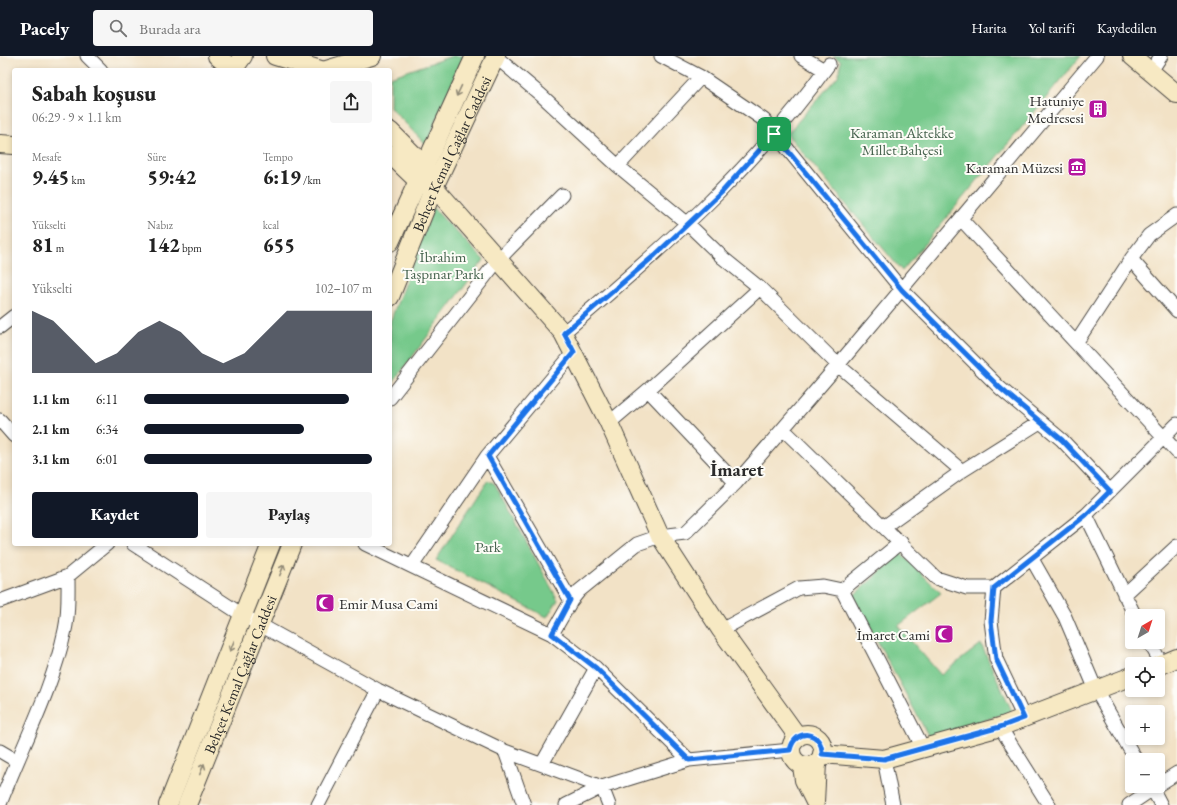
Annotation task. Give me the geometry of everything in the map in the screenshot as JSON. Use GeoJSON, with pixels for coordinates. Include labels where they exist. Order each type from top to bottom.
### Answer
{"type":"FeatureCollection","features":[{"type":"Feature","properties":{"kind":"street"},"geometry":{"type":"LineString","coordinates":[[87,56],[99,68]]}},
{"type":"Feature","properties":{"kind":"street"},"geometry":{"type":"LineString","coordinates":[[217,56],[231,68]]}},
{"type":"Feature","properties":{"kind":"street"},"geometry":{"type":"LineString","coordinates":[[234,68],[243,56]]}},
{"type":"Feature","properties":{"kind":"street"},"geometry":{"type":"LineString","coordinates":[[275,56],[314,68]]}},
{"type":"Feature","properties":{"kind":"street"},"geometry":{"type":"LineString","coordinates":[[333,68],[372,56]]}},
{"type":"Feature","properties":{"kind":"street","name":"Behçet Kemal Çağlar Caddesi"},"geometry":{"type":"LineString","coordinates":[[392,238],[475,56]]}},
{"type":"Feature","properties":{"kind":"street"},"geometry":{"type":"LineString","coordinates":[[496,56],[618,166],[688,224],[722,258],[760,288],[838,365],[962,471]]}},
{"type":"Feature","properties":{"kind":"street","name":"Behçet Kemal Çağlar Caddesi"},"geometry":{"type":"LineString","coordinates":[[392,292],[434,187],[496,56]]}},
{"type":"Feature","properties":{"kind":"street"},"geometry":{"type":"LineString","coordinates":[[660,56],[700,77],[764,120],[902,290],[1000,388],[1062,440],[1110,491]]}},
{"type":"Feature","properties":{"kind":"street"},"geometry":{"type":"LineString","coordinates":[[564,333],[655,255],[722,192],[774,134],[803,100],[827,67],[801,56]]}},
{"type":"Feature","properties":{"kind":"street"},"geometry":{"type":"LineString","coordinates":[[552,634],[570,600],[579,591],[637,544],[660,536],[685,533],[736,483],[902,290],[1097,56]]}},
{"type":"Feature","properties":{"kind":"street"},"geometry":{"type":"LineString","coordinates":[[1132,56],[1151,71],[1176,95]]}},
{"type":"Feature","properties":{"kind":"street"},"geometry":{"type":"LineString","coordinates":[[1151,71],[1161,56]]}},
{"type":"Feature","properties":{"kind":"street"},"geometry":{"type":"LineString","coordinates":[[618,166],[700,77]]}},
{"type":"Feature","properties":{"kind":"street"},"geometry":{"type":"LineString","coordinates":[[392,133],[421,173],[564,333],[609,423],[660,536],[794,743],[793,760],[814,761],[884,759],[1000,727],[1125,679]]}},
{"type":"Feature","properties":{"kind":"street"},"geometry":{"type":"LineString","coordinates":[[0,144],[12,144]]}},
{"type":"Feature","properties":{"kind":"street"},"geometry":{"type":"LineString","coordinates":[[392,155],[421,173]]}},
{"type":"Feature","properties":{"kind":"street"},"geometry":{"type":"LineString","coordinates":[[392,395],[498,260],[562,196]]}},
{"type":"Feature","properties":{"kind":"street"},"geometry":{"type":"LineString","coordinates":[[1076,343],[1130,259],[1149,235],[1177,215]]}},
{"type":"Feature","properties":{"kind":"street"},"geometry":{"type":"LineString","coordinates":[[961,218],[1177,452]]}},
{"type":"Feature","properties":{"kind":"street"},"geometry":{"type":"LineString","coordinates":[[1130,259],[1177,311]]}},
{"type":"Feature","properties":{"kind":"street"},"geometry":{"type":"LineString","coordinates":[[609,423],[648,390],[760,288]]}},
{"type":"Feature","properties":{"kind":"street"},"geometry":{"type":"LineString","coordinates":[[0,327],[12,318]]}},
{"type":"Feature","properties":{"kind":"street"},"geometry":{"type":"LineString","coordinates":[[412,566],[488,456],[574,352]]}},
{"type":"Feature","properties":{"kind":"street"},"geometry":{"type":"LineString","coordinates":[[648,390],[736,483]]}},
{"type":"Feature","properties":{"kind":"street"},"geometry":{"type":"LineString","coordinates":[[885,526],[962,471],[1040,422]]}},
{"type":"Feature","properties":{"kind":"street"},"geometry":{"type":"LineString","coordinates":[[783,429],[885,526],[936,578],[967,588],[994,588],[1086,515],[1177,424]]}},
{"type":"Feature","properties":{"kind":"street"},"geometry":{"type":"LineString","coordinates":[[488,456],[570,600]]}},
{"type":"Feature","properties":{"kind":"street"},"geometry":{"type":"LineString","coordinates":[[1086,515],[1131,609]]}},
{"type":"Feature","properties":{"kind":"street"},"geometry":{"type":"LineString","coordinates":[[842,590],[901,542]]}},
{"type":"Feature","properties":{"kind":"street"},"geometry":{"type":"LineString","coordinates":[[0,601],[68,576],[105,546]]}},
{"type":"Feature","properties":{"kind":"street"},"geometry":{"type":"LineString","coordinates":[[136,546],[244,616],[378,690],[504,751],[602,787],[609,805]]}},
{"type":"Feature","properties":{"kind":"street","name":"Behçet Kemal Çağlar Caddesi"},"geometry":{"type":"LineString","coordinates":[[168,805],[244,616],[270,546]]}},
{"type":"Feature","properties":{"kind":"street","name":"Behçet Kemal Çağlar Caddesi"},"geometry":{"type":"LineString","coordinates":[[187,805],[291,546]]}},
{"type":"Feature","properties":{"kind":"street"},"geometry":{"type":"LineString","coordinates":[[369,546],[552,634],[596,668],[689,760]]}},
{"type":"Feature","properties":{"kind":"street"},"geometry":{"type":"LineString","coordinates":[[1124,595],[1177,546]]}},
{"type":"Feature","properties":{"kind":"street"},"geometry":{"type":"LineString","coordinates":[[1032,559],[1065,617],[1096,690],[1132,753]]}},
{"type":"Feature","properties":{"kind":"street"},"geometry":{"type":"LineString","coordinates":[[0,804],[16,761],[47,693],[66,629],[68,576]]}},
{"type":"Feature","properties":{"kind":"street"},"geometry":{"type":"LineString","coordinates":[[721,630],[799,588],[822,586],[842,590]]}},
{"type":"Feature","properties":{"kind":"street"},"geometry":{"type":"LineString","coordinates":[[994,588],[991,621],[996,659],[1024,718]]}},
{"type":"Feature","properties":{"kind":"street"},"geometry":{"type":"LineString","coordinates":[[842,590],[923,748]]}},
{"type":"Feature","properties":{"kind":"street"},"geometry":{"type":"LineString","coordinates":[[1156,649],[1170,662]]}},
{"type":"Feature","properties":{"kind":"street"},"geometry":{"type":"LineString","coordinates":[[542,764],[596,668]]}},
{"type":"Feature","properties":{"kind":"street"},"geometry":{"type":"LineString","coordinates":[[318,805],[378,690]]}},
{"type":"Feature","properties":{"kind":"street"},"geometry":{"type":"LineString","coordinates":[[1000,727],[1049,805]]}},
{"type":"Feature","properties":{"kind":"street"},"geometry":{"type":"LineString","coordinates":[[566,805],[602,787],[689,760],[794,743],[808,734],[818,739],[821,743],[804,780],[815,804]]}},
{"type":"Feature","properties":{"kind":"street"},"geometry":{"type":"LineString","coordinates":[[504,751],[524,805]]}},
{"type":"Feature","properties":{"kind":"street"},"geometry":{"type":"LineString","coordinates":[[0,752],[16,761]]}},
{"type":"Feature","properties":{"kind":"street"},"geometry":{"type":"LineString","coordinates":[[884,759],[893,805]]}},
{"type":"Feature","properties":{"kind":"street"},"geometry":{"type":"LineString","coordinates":[[1165,781],[1177,773]]}},
{"type":"Feature","properties":{"kind":"street"},"geometry":{"type":"LineString","coordinates":[[1129,805],[1146,793]]}},
{"type":"Feature","properties":{"kind":"street"},"geometry":{"type":"LineString","coordinates":[[1157,793],[1160,805]]}},
{"type":"Feature","properties":{"kind":"green space"},"geometry":{"type":"Polygon","coordinates":[[[452,56],[464,56],[426,145],[392,109],[392,76],[452,56]]]}},
{"type":"Feature","properties":{"kind":"green space","name":"Karaman Aktekke Millet Bahçesi"},"geometry":{"type":"Polygon","coordinates":[[[833,56],[1081,56],[902,271],[787,134],[838,76],[841,61],[833,56]]]}},
{"type":"Feature","properties":{"kind":"green space","name":"İbrahim Taşpınar Parkı"},"geometry":{"type":"Polygon","coordinates":[[[433,208],[484,260],[392,384],[392,317],[433,208]]]}},
{"type":"Feature","properties":{"kind":"green space","name":"Park"},"geometry":{"type":"Polygon","coordinates":[[[488,480],[495,484],[558,600],[547,617],[436,560],[488,480]]]}},
{"type":"Feature","properties":{"kind":"green space"},"geometry":{"type":"Polygon","coordinates":[[[901,553],[941,593],[898,626],[941,675],[981,644],[1012,711],[930,739],[853,596],[901,553]]]}},
{"type":"Feature","properties":{"kind":"place","name":"Hatuniye Medresesi"},"geometry":{"type":"Point","coordinates":[1098,109]}},
{"type":"Feature","properties":{"kind":"place","name":"Karaman Müzesi"},"geometry":{"type":"Point","coordinates":[1077,167]}},
{"type":"Feature","properties":{"kind":"place","name":"Emir Musa Cami"},"geometry":{"type":"Point","coordinates":[325,603]}},
{"type":"Feature","properties":{"kind":"place","name":"İmaret Cami"},"geometry":{"type":"Point","coordinates":[944,634]}},
{"type":"Feature","properties":{"kind":"district","name":"İmaret"},"geometry":{"type":"Point","coordinates":[737,469]}},
{"type":"Feature","properties":{"kind":"route"},"geometry":{"type":"LineString","coordinates":[[774,134],[902,290],[1000,388],[1062,440],[1110,491],[1086,515],[994,588],[991,621],[996,659],[1024,718],[1000,727],[884,759],[822,754],[823,748],[821,743],[818,739],[808,734],[794,740],[790,750],[689,760],[596,668],[552,634],[570,600],[488,456],[574,352],[564,333],[655,255],[722,192],[774,134]]}}]}
